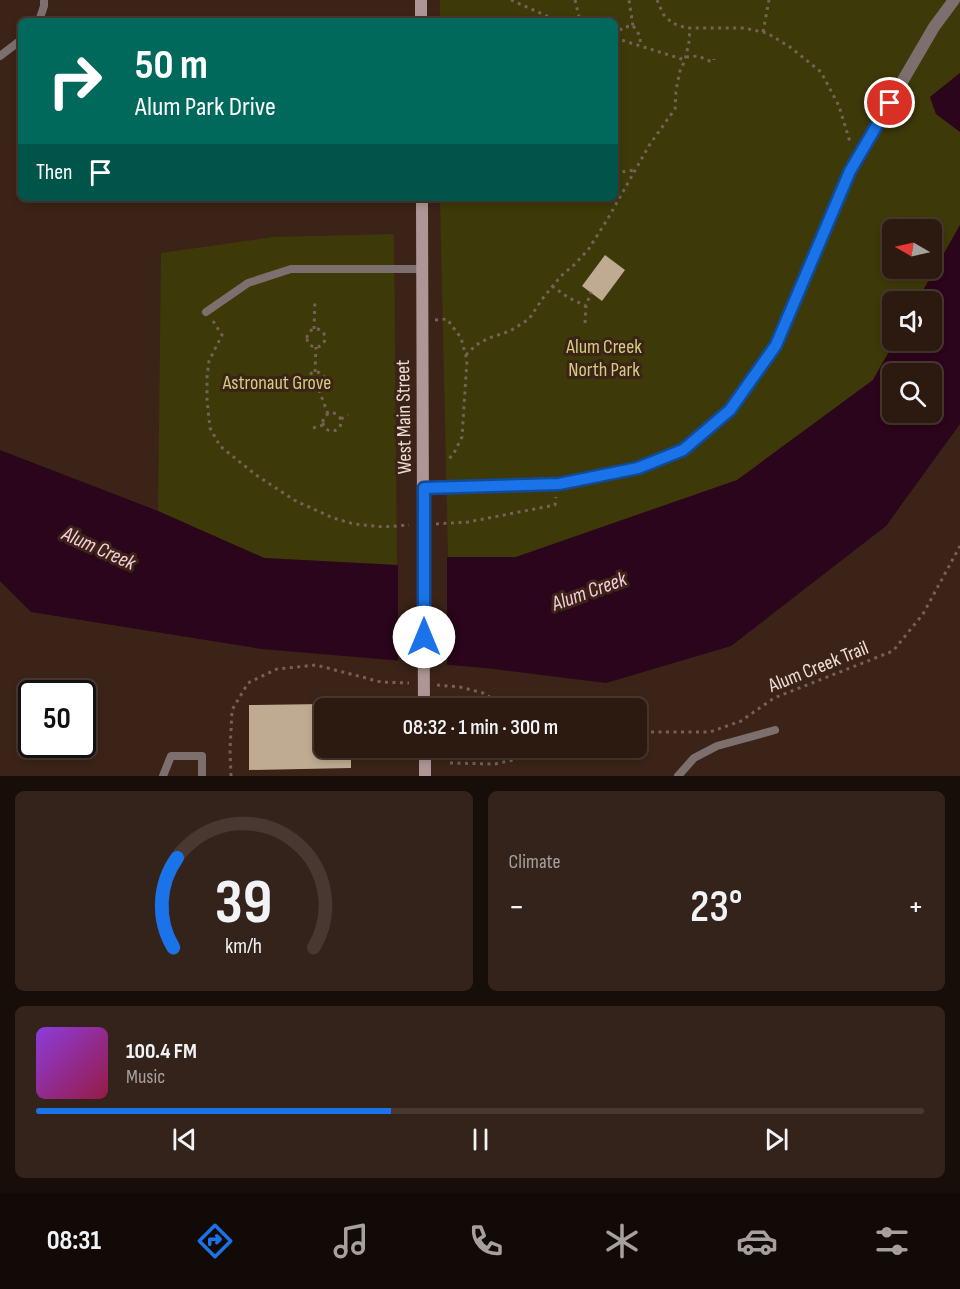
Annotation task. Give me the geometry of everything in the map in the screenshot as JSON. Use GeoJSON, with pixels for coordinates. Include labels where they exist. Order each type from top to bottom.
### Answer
{"type":"FeatureCollection","features":[{"type":"Feature","properties":{"kind":"main road"},"geometry":{"type":"LineString","coordinates":[[421,0],[421,18]]}},
{"type":"Feature","properties":{"kind":"main road","name":"West Main Street"},"geometry":{"type":"LineString","coordinates":[[422,201],[424,488],[419,521],[424,698]]}},
{"type":"Feature","properties":{"kind":"main road"},"geometry":{"type":"LineString","coordinates":[[425,758],[425,776]]}},
{"type":"Feature","properties":{"kind":"street"},"geometry":{"type":"LineString","coordinates":[[424,488],[559,484],[638,468],[683,450],[730,410],[776,345],[856,160],[934,27],[954,0]]}},
{"type":"Feature","properties":{"kind":"lane"},"geometry":{"type":"LineString","coordinates":[[40,18],[44,0]]}},
{"type":"Feature","properties":{"kind":"lane"},"geometry":{"type":"LineString","coordinates":[[0,56],[18,42]]}},
{"type":"Feature","properties":{"kind":"lane"},"geometry":{"type":"LineString","coordinates":[[206,312],[248,284],[291,269],[422,269]]}},
{"type":"Feature","properties":{"kind":"lane"},"geometry":{"type":"LineString","coordinates":[[678,776],[694,758],[717,746],[775,730]]}},
{"type":"Feature","properties":{"kind":"lane"},"geometry":{"type":"LineString","coordinates":[[163,776],[171,756],[202,756],[202,776]]}},
{"type":"Feature","properties":{"kind":"path"},"geometry":{"type":"LineString","coordinates":[[510,0],[551,18]]}},
{"type":"Feature","properties":{"kind":"path"},"geometry":{"type":"LineString","coordinates":[[575,0],[579,18]]}},
{"type":"Feature","properties":{"kind":"path"},"geometry":{"type":"LineString","coordinates":[[629,0],[633,26],[638,32],[640,46]]}},
{"type":"Feature","properties":{"kind":"path"},"geometry":{"type":"LineString","coordinates":[[657,0],[663,14],[672,23],[690,28],[744,28],[763,32],[790,47],[821,72],[839,106],[856,160]]}},
{"type":"Feature","properties":{"kind":"path"},"geometry":{"type":"LineString","coordinates":[[763,32],[768,0]]}},
{"type":"Feature","properties":{"kind":"path"},"geometry":{"type":"LineString","coordinates":[[618,33],[623,27],[633,26]]}},
{"type":"Feature","properties":{"kind":"path"},"geometry":{"type":"LineString","coordinates":[[618,200],[650,144],[675,109],[676,90],[689,42],[690,28]]}},
{"type":"Feature","properties":{"kind":"path"},"geometry":{"type":"LineString","coordinates":[[618,38],[685,58],[698,56],[710,61],[714,59]]}},
{"type":"Feature","properties":{"kind":"path"},"geometry":{"type":"LineString","coordinates":[[618,173],[635,170]]}},
{"type":"Feature","properties":{"kind":"path"},"geometry":{"type":"LineString","coordinates":[[466,355],[482,341],[510,332],[530,319],[552,286],[588,250],[618,201]]}},
{"type":"Feature","properties":{"kind":"path"},"geometry":{"type":"LineString","coordinates":[[552,286],[568,298],[586,306]]}},
{"type":"Feature","properties":{"kind":"path"},"geometry":{"type":"LineString","coordinates":[[585,323],[586,306],[591,292]]}},
{"type":"Feature","properties":{"kind":"path"},"geometry":{"type":"LineString","coordinates":[[314,329],[315,299]]}},
{"type":"Feature","properties":{"kind":"path"},"geometry":{"type":"LineString","coordinates":[[206,312],[222,335],[209,361],[207,377],[210,428],[220,446],[256,475],[294,500],[333,518],[354,524],[383,527],[419,521]]}},
{"type":"Feature","properties":{"kind":"path"},"geometry":{"type":"LineString","coordinates":[[440,320],[447,319],[462,338],[467,360],[462,437],[449,459]]}},
{"type":"Feature","properties":{"kind":"path"},"geometry":{"type":"LineString","coordinates":[[314,329],[322,331],[326,339],[323,344],[316,347],[310,345],[307,340],[309,331],[314,329]]}},
{"type":"Feature","properties":{"kind":"path"},"geometry":{"type":"LineString","coordinates":[[315,372],[316,347]]}},
{"type":"Feature","properties":{"kind":"path"},"geometry":{"type":"LineString","coordinates":[[315,372],[321,373],[324,377],[325,383],[319,390],[313,390],[306,383],[307,376],[315,372]]}},
{"type":"Feature","properties":{"kind":"path"},"geometry":{"type":"LineString","coordinates":[[319,390],[328,414]]}},
{"type":"Feature","properties":{"kind":"path"},"geometry":{"type":"LineString","coordinates":[[336,413],[341,419],[341,426],[335,431],[327,430],[323,425],[324,417],[328,414],[336,413]]}},
{"type":"Feature","properties":{"kind":"path"},"geometry":{"type":"LineString","coordinates":[[341,419],[348,416]]}},
{"type":"Feature","properties":{"kind":"path"},"geometry":{"type":"LineString","coordinates":[[313,428],[323,425]]}},
{"type":"Feature","properties":{"kind":"path"},"geometry":{"type":"LineString","coordinates":[[335,431],[337,439]]}},
{"type":"Feature","properties":{"kind":"path"},"geometry":{"type":"LineString","coordinates":[[436,524],[468,522],[555,505],[559,484]]}},
{"type":"Feature","properties":{"kind":"path","name":"Alum Creek Trail"},"geometry":{"type":"LineString","coordinates":[[647,732],[710,732],[741,721],[774,698],[894,651],[923,614],[960,546]]}},
{"type":"Feature","properties":{"kind":"path"},"geometry":{"type":"LineString","coordinates":[[231,776],[232,710],[248,682],[277,669],[316,665],[381,682],[415,684]]}},
{"type":"Feature","properties":{"kind":"path"},"geometry":{"type":"LineString","coordinates":[[438,685],[460,687],[483,693],[491,698]]}},
{"type":"Feature","properties":{"kind":"path"},"geometry":{"type":"LineString","coordinates":[[450,763],[495,764],[519,758]]}},
{"type":"Feature","properties":{"kind":"green space","name":"Alum Creek North Park"},"geometry":{"type":"Polygon","coordinates":[[[440,0],[960,0],[960,73],[930,97],[936,114],[960,132],[960,225],[942,257],[942,219],[882,219],[882,279],[929,279],[923,291],[882,291],[882,351],[889,351],[873,380],[738,480],[516,557],[448,557],[440,201],[618,201],[618,18],[440,18],[440,0]]]}},
{"type":"Feature","properties":{"kind":"green space","name":"Astronaut Grove"},"geometry":{"type":"Polygon","coordinates":[[[394,234],[397,565],[264,558],[158,511],[161,253],[273,237],[394,234]]]}},
{"type":"Feature","properties":{"kind":"water"},"geometry":{"type":"Polygon","coordinates":[[[960,73],[960,132],[936,114],[930,97],[960,73]]]}},
{"type":"Feature","properties":{"kind":"water","name":"Alum Creek"},"geometry":{"type":"Polygon","coordinates":[[[960,225],[960,424],[886,526],[731,646],[606,683],[485,668],[262,649],[31,612],[0,581],[0,450],[158,511],[264,558],[397,565],[448,557],[516,557],[737,480],[873,380],[882,364],[882,423],[942,423],[942,363],[883,363],[889,351],[942,351],[942,291],[923,291],[929,279],[942,279],[942,257],[960,225]]]}},
{"type":"Feature","properties":{"kind":"pier"},"geometry":{"type":"Polygon","coordinates":[[[447,554],[447,668],[398,664],[398,561],[447,554]]]}},
{"type":"Feature","properties":{"kind":"building"},"geometry":{"type":"Polygon","coordinates":[[[605,255],[625,270],[602,301],[582,286],[605,255]]]}},
{"type":"Feature","properties":{"kind":"building"},"geometry":{"type":"Polygon","coordinates":[[[314,704],[314,758],[351,758],[351,768],[249,770],[249,705],[314,704]]]}},
{"type":"Feature","properties":{"kind":"route"},"geometry":{"type":"LineString","coordinates":[[424,637],[424,488],[559,484],[638,468],[683,450],[730,410],[776,345],[850,171],[890,103]]}}]}
